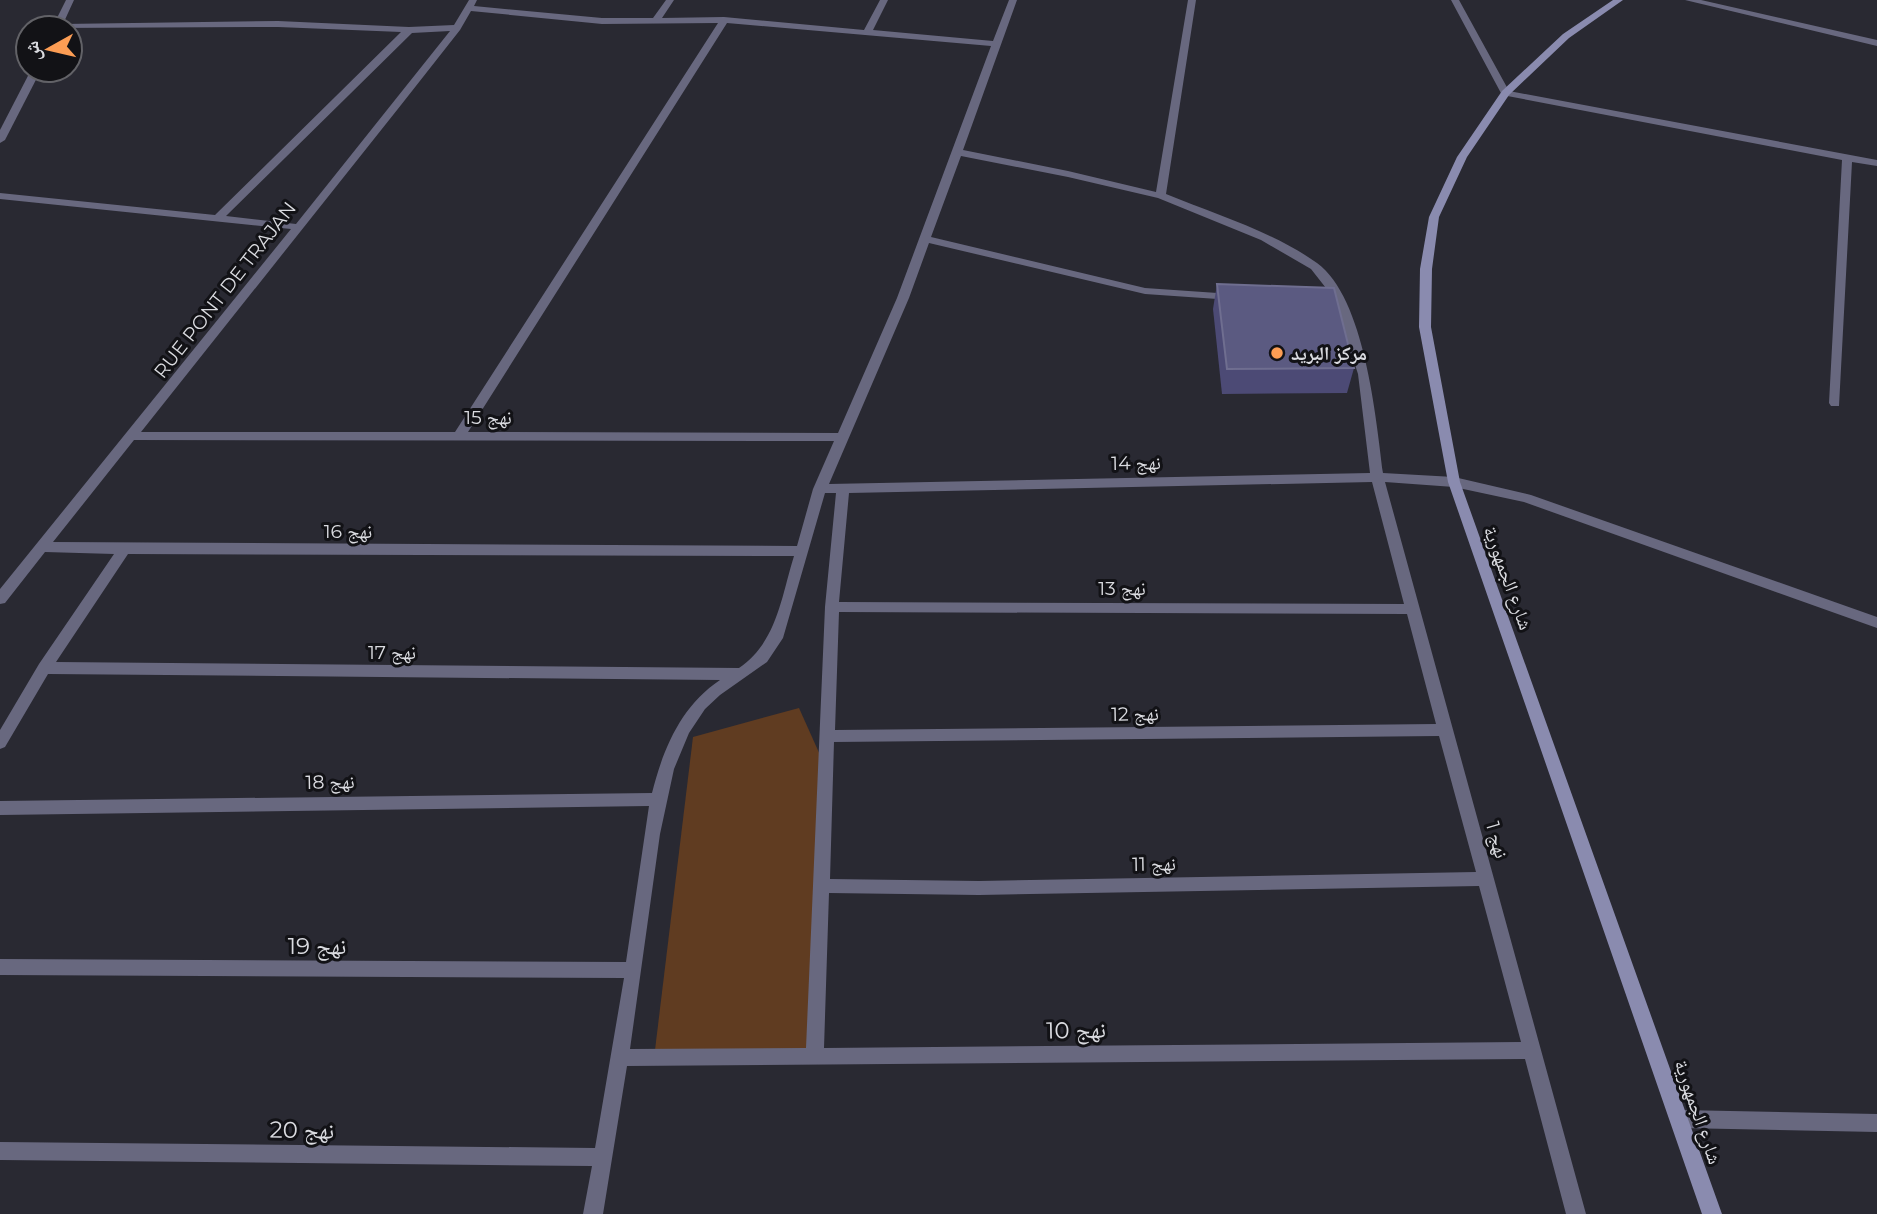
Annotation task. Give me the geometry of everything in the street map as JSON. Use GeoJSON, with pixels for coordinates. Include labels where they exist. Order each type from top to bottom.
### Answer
{"type":"FeatureCollection","features":[{"type":"Feature","properties":{"kind":"main road","name":"شارع الجمهورية"},"geometry":{"type":"LineString","coordinates":[[1619,0],[1566,36],[1505,93],[1462,157],[1434,217],[1426,269],[1425,327],[1454,482],[1713,1214]]}},
{"type":"Feature","properties":{"kind":"street"},"geometry":{"type":"LineString","coordinates":[[656,20],[670,0]]}},
{"type":"Feature","properties":{"kind":"street"},"geometry":{"type":"LineString","coordinates":[[868,32],[884,0]]}},
{"type":"Feature","properties":{"kind":"street"},"geometry":{"type":"LineString","coordinates":[[593,1214],[660,799],[673,751],[687,723],[705,699],[769,652],[778,634],[820,489],[898,309],[1013,0]]}},
{"type":"Feature","properties":{"kind":"street"},"geometry":{"type":"LineString","coordinates":[[1161,196],[1192,0]]}},
{"type":"Feature","properties":{"kind":"street"},"geometry":{"type":"LineString","coordinates":[[1455,0],[1505,93],[1877,163]]}},
{"type":"Feature","properties":{"kind":"street"},"geometry":{"type":"LineString","coordinates":[[1689,0],[1877,43]]}},
{"type":"Feature","properties":{"kind":"street"},"geometry":{"type":"LineString","coordinates":[[471,4],[602,21],[724,20],[996,44]]}},
{"type":"Feature","properties":{"kind":"street","name":"RUE PONT DE TRAJAN"},"geometry":{"type":"LineString","coordinates":[[0,599],[457,28],[471,4]]}},
{"type":"Feature","properties":{"kind":"street"},"geometry":{"type":"LineString","coordinates":[[459,436],[724,20]]}},
{"type":"Feature","properties":{"kind":"street"},"geometry":{"type":"LineString","coordinates":[[84,27],[278,24],[409,30],[457,28]]}},
{"type":"Feature","properties":{"kind":"street"},"geometry":{"type":"LineString","coordinates":[[218,218],[409,30]]}},
{"type":"Feature","properties":{"kind":"street"},"geometry":{"type":"LineString","coordinates":[[0,140],[29,84]]}},
{"type":"Feature","properties":{"kind":"street","name":"نهج 1"},"geometry":{"type":"LineString","coordinates":[[957,152],[1069,174],[1161,196],[1265,238],[1315,267],[1338,296],[1364,374],[1377,477],[1576,1214]]}},
{"type":"Feature","properties":{"kind":"street"},"geometry":{"type":"LineString","coordinates":[[1835,403],[1847,159]]}},
{"type":"Feature","properties":{"kind":"street"},"geometry":{"type":"LineString","coordinates":[[0,196],[298,227]]}},
{"type":"Feature","properties":{"kind":"street"},"geometry":{"type":"LineString","coordinates":[[925,239],[1145,291],[1208,298],[1247,297]]}},
{"type":"Feature","properties":{"kind":"street"},"geometry":{"type":"LineString","coordinates":[[1325,296],[1338,296]]}},
{"type":"Feature","properties":{"kind":"street","name":"نهج 15"},"geometry":{"type":"LineString","coordinates":[[133,436],[843,437]]}},
{"type":"Feature","properties":{"kind":"street","name":"نهج 14"},"geometry":{"type":"LineString","coordinates":[[820,489],[1377,477],[1454,482],[1525,498],[1877,623]]}},
{"type":"Feature","properties":{"kind":"street"},"geometry":{"type":"LineString","coordinates":[[815,1056],[832,607],[843,489]]}},
{"type":"Feature","properties":{"kind":"street","name":"نهج 16"},"geometry":{"type":"LineString","coordinates":[[41,547],[802,551]]}},
{"type":"Feature","properties":{"kind":"street"},"geometry":{"type":"LineString","coordinates":[[0,743],[44,668],[124,549]]}},
{"type":"Feature","properties":{"kind":"street","name":"نهج 13"},"geometry":{"type":"LineString","coordinates":[[832,607],[1412,608]]}},
{"type":"Feature","properties":{"kind":"street","name":"نهج 17"},"geometry":{"type":"LineString","coordinates":[[44,668],[740,674]]}},
{"type":"Feature","properties":{"kind":"street","name":"نهج 12"},"geometry":{"type":"LineString","coordinates":[[827,736],[1444,730]]}},
{"type":"Feature","properties":{"kind":"street","name":"نهج 18"},"geometry":{"type":"LineString","coordinates":[[0,808],[660,799]]}},
{"type":"Feature","properties":{"kind":"street","name":"نهج 11"},"geometry":{"type":"LineString","coordinates":[[822,886],[979,888],[1486,879]]}},
{"type":"Feature","properties":{"kind":"street","name":"نهج 19"},"geometry":{"type":"LineString","coordinates":[[0,967],[634,970]]}},
{"type":"Feature","properties":{"kind":"street","name":"نهج 10"},"geometry":{"type":"LineString","coordinates":[[620,1058],[1533,1050]]}},
{"type":"Feature","properties":{"kind":"street"},"geometry":{"type":"LineString","coordinates":[[1681,1119],[1877,1123]]}},
{"type":"Feature","properties":{"kind":"street","name":"نهج 20"},"geometry":{"type":"LineString","coordinates":[[0,1151],[603,1157]]}},
{"type":"Feature","properties":{"kind":"shaded area"},"geometry":{"type":"Polygon","coordinates":[[[799,708],[825,766],[807,1053],[655,1050],[693,737],[799,708]]]}},
{"type":"Feature","properties":{"kind":"building","name":"مركز البريد"},"geometry":{"type":"Polygon","coordinates":[[[1217,284],[1334,288],[1354,368],[1227,369],[1217,284]]]}},
{"type":"Feature","properties":{"kind":"place","name":"مركز البريد"},"geometry":{"type":"Point","coordinates":[1277,353]}}]}
